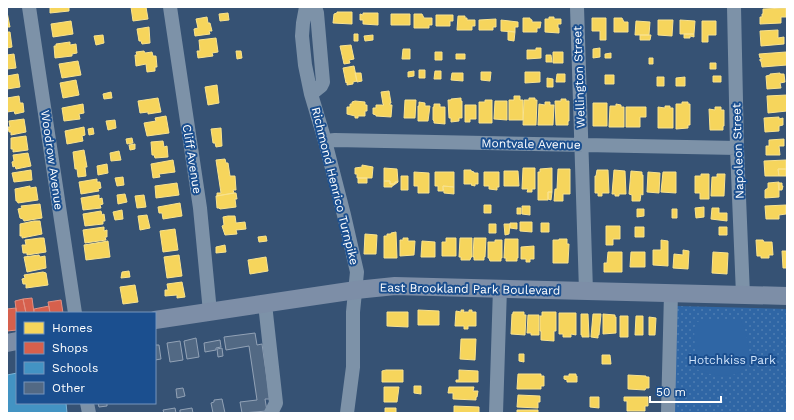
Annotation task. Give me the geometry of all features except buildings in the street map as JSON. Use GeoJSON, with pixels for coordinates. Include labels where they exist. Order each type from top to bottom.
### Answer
{"type":"FeatureCollection","features":[{"type":"Feature","properties":{"kind":"main road","name":"East Brookland Park Boulevard"},"geometry":{"type":"LineString","coordinates":[[156,320],[356,290],[395,286],[787,296]]}},
{"type":"Feature","properties":{"kind":"street","name":"Woodrow Avenue"},"geometry":{"type":"LineString","coordinates":[[30,7],[75,312]]}},
{"type":"Feature","properties":{"kind":"street","name":"Cliff Avenue"},"geometry":{"type":"LineString","coordinates":[[170,7],[200,208],[210,312]]}},
{"type":"Feature","properties":{"kind":"street","name":"Richmond Henrico Turnpike"},"geometry":{"type":"LineString","coordinates":[[306,7],[303,23],[305,65],[311,94],[325,141],[356,266],[357,277],[353,312],[353,367],[347,413]]}},
{"type":"Feature","properties":{"kind":"street"},"geometry":{"type":"LineString","coordinates":[[311,94],[322,82],[317,13],[315,7]]}},
{"type":"Feature","properties":{"kind":"street","name":"Wellington Street"},"geometry":{"type":"LineString","coordinates":[[577,7],[586,290]]}},
{"type":"Feature","properties":{"kind":"street","name":"Napoleon Street"},"geometry":{"type":"LineString","coordinates":[[734,7],[737,148],[743,295]]}},
{"type":"Feature","properties":{"kind":"street","name":"Montvale Avenue"},"geometry":{"type":"LineString","coordinates":[[325,141],[737,148]]}},
{"type":"Feature","properties":{"kind":"street"},"geometry":{"type":"LineString","coordinates":[[496,413],[500,288]]}},
{"type":"Feature","properties":{"kind":"street"},"geometry":{"type":"LineString","coordinates":[[668,413],[671,293]]}},
{"type":"Feature","properties":{"kind":"street"},"geometry":{"type":"LineString","coordinates":[[265,304],[276,403],[271,413]]}},
{"type":"Feature","properties":{"kind":"green space","name":"Hotchkiss Park"},"geometry":{"type":"Polygon","coordinates":[[[677,306],[787,309],[787,413],[674,413],[677,306]]]}},
{"type":"Feature","properties":{"kind":"green space"},"geometry":{"type":"Polygon","coordinates":[[[741,321],[744,326],[748,345],[748,357],[746,365],[741,371],[733,375],[725,376],[705,373],[696,369],[694,328],[697,322],[741,321]]]}}]}
